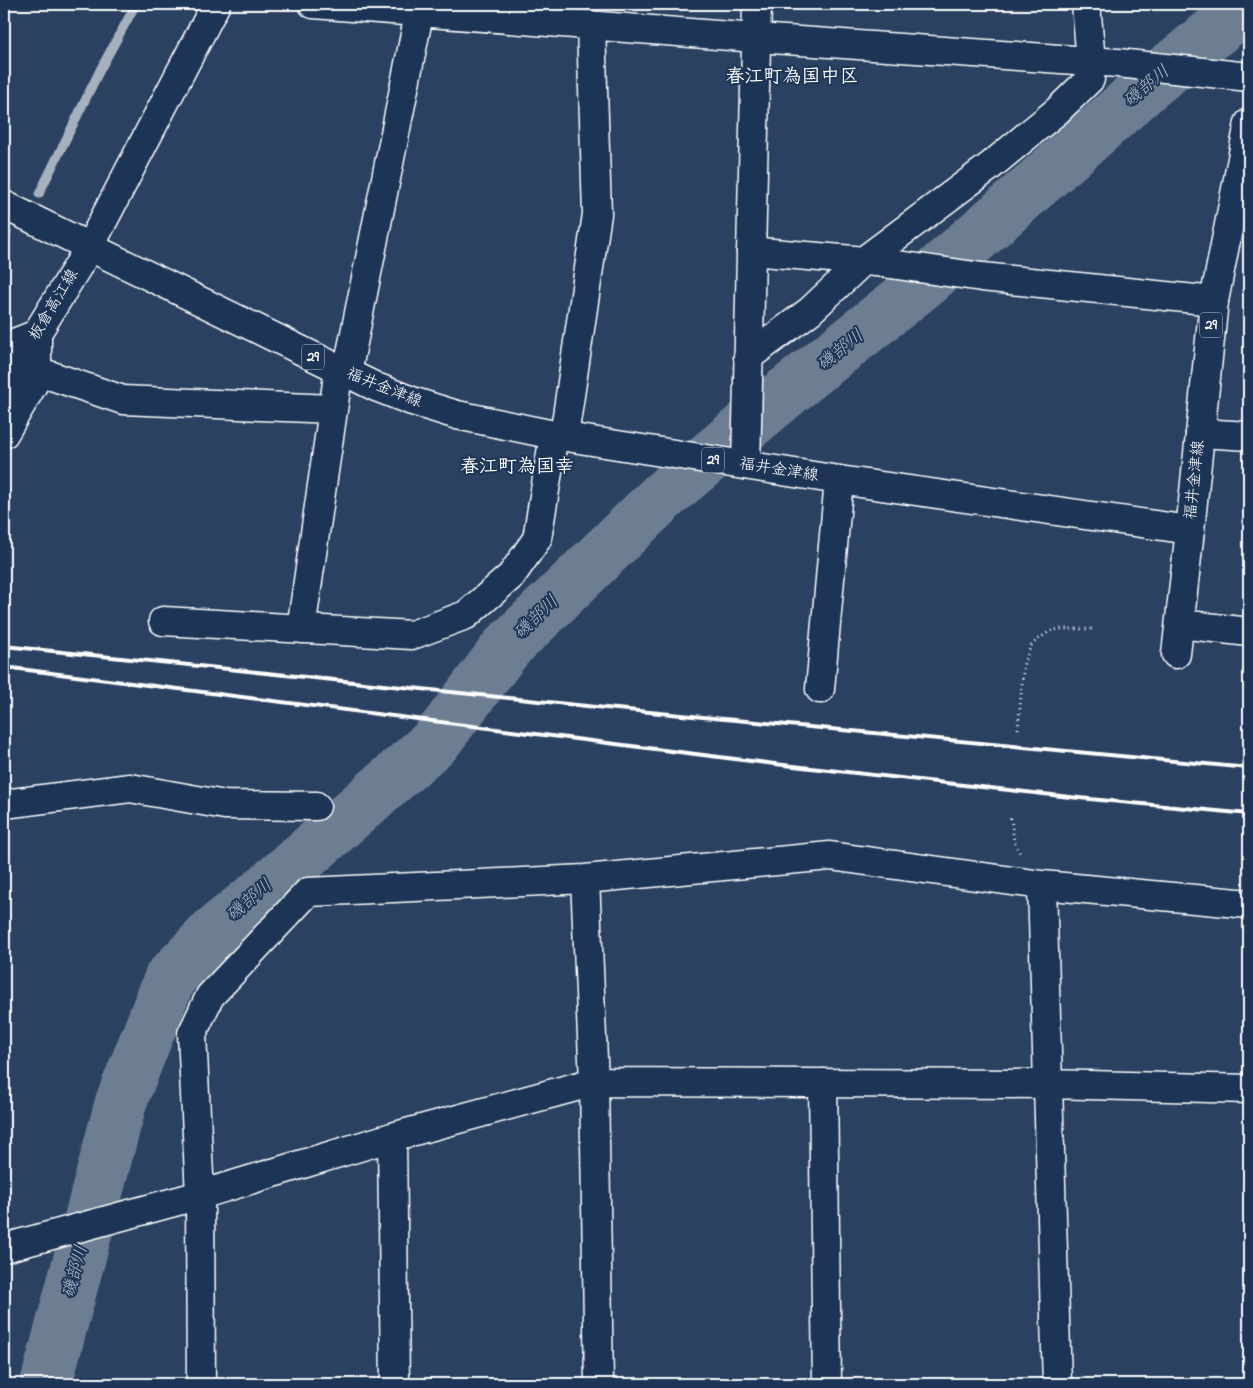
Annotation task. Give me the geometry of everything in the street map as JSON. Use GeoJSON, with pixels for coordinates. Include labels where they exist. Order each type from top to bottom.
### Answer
{"type":"FeatureCollection","features":[{"type":"Feature","properties":{"kind":"street","name":"板倉高江線"},"geometry":{"type":"LineString","coordinates":[[4,387],[89,248],[216,4]]}},
{"type":"Feature","properties":{"kind":"street"},"geometry":{"type":"LineString","coordinates":[[313,4],[420,8],[591,25],[1118,63],[1237,76]]}},
{"type":"Feature","properties":{"kind":"street"},"geometry":{"type":"LineString","coordinates":[[746,465],[757,4]]}},
{"type":"Feature","properties":{"kind":"street"},"geometry":{"type":"LineString","coordinates":[[748,362],[868,262],[1057,111],[1090,79],[1091,61],[1086,4]]}},
{"type":"Feature","properties":{"kind":"street"},"geometry":{"type":"LineString","coordinates":[[301,628],[332,409],[343,371],[420,8]]}},
{"type":"Feature","properties":{"kind":"street"},"geometry":{"type":"LineString","coordinates":[[163,621],[412,635],[466,616],[511,576],[537,539],[559,435],[597,214],[591,25]]}},
{"type":"Feature","properties":{"kind":"street","name":"福井金津線"},"geometry":{"type":"LineString","coordinates":[[4,205],[343,371],[412,401],[448,412],[487,422],[642,449],[839,480],[1190,530],[1214,301],[1249,123]]}},
{"type":"Feature","properties":{"kind":"street"},"geometry":{"type":"LineString","coordinates":[[751,250],[868,262],[982,277],[1214,301]]}},
{"type":"Feature","properties":{"kind":"street"},"geometry":{"type":"LineString","coordinates":[[4,347],[37,334],[37,378],[4,434]]}},
{"type":"Feature","properties":{"kind":"street"},"geometry":{"type":"LineString","coordinates":[[37,371],[123,400],[332,409]]}},
{"type":"Feature","properties":{"kind":"street"},"geometry":{"type":"LineString","coordinates":[[1200,433],[1249,436]]}},
{"type":"Feature","properties":{"kind":"street"},"geometry":{"type":"LineString","coordinates":[[820,689],[839,480]]}},
{"type":"Feature","properties":{"kind":"street"},"geometry":{"type":"LineString","coordinates":[[1176,654],[1190,530]]}},
{"type":"Feature","properties":{"kind":"street"},"geometry":{"type":"LineString","coordinates":[[1180,624],[1249,632]]}},
{"type":"Feature","properties":{"kind":"street"},"geometry":{"type":"LineString","coordinates":[[4,804],[130,788],[225,805],[316,806]]}},
{"type":"Feature","properties":{"kind":"street"},"geometry":{"type":"LineString","coordinates":[[201,1384],[200,1195],[192,1034],[210,996],[308,892],[586,879],[830,856],[1042,886],[1249,904]]}},
{"type":"Feature","properties":{"kind":"street"},"geometry":{"type":"LineString","coordinates":[[586,879],[594,1082],[600,1384]]}},
{"type":"Feature","properties":{"kind":"street"},"geometry":{"type":"LineString","coordinates":[[1042,886],[1057,1384]]}},
{"type":"Feature","properties":{"kind":"street"},"geometry":{"type":"LineString","coordinates":[[4,1248],[200,1195],[392,1137],[594,1082],[1047,1084],[1249,1089]]}},
{"type":"Feature","properties":{"kind":"street"},"geometry":{"type":"LineString","coordinates":[[823,1083],[828,1384]]}},
{"type":"Feature","properties":{"kind":"street"},"geometry":{"type":"LineString","coordinates":[[392,1137],[395,1384]]}},
{"type":"Feature","properties":{"kind":"path"},"geometry":{"type":"LineString","coordinates":[[1018,729],[1024,662],[1032,644],[1050,631],[1059,629],[1093,629]]}},
{"type":"Feature","properties":{"kind":"waterway"},"geometry":{"type":"LineString","coordinates":[[39,194],[100,70],[136,4]]}},
{"type":"Feature","properties":{"kind":"waterway","name":"磯部川"},"geometry":{"type":"LineString","coordinates":[[46,1384],[121,1102],[170,978],[214,932],[262,893],[436,741],[507,647],[662,497],[788,391],[924,283],[1150,84],[1249,4]]}},
{"type":"Feature","properties":{"kind":"waterway"},"geometry":{"type":"LineString","coordinates":[[4,237],[7,233]]}},
{"type":"Feature","properties":{"kind":"railway"},"geometry":{"type":"LineString","coordinates":[[4,646],[606,708],[1249,768]]}},
{"type":"Feature","properties":{"kind":"railway"},"geometry":{"type":"LineString","coordinates":[[4,667],[775,764],[1079,798],[1249,814]]}},
{"type":"Feature","properties":{"kind":"district","name":"春江町為国中区"},"geometry":{"type":"Point","coordinates":[792,77]}},
{"type":"Feature","properties":{"kind":"district","name":"春江町為国幸"},"geometry":{"type":"Point","coordinates":[517,467]}}]}
